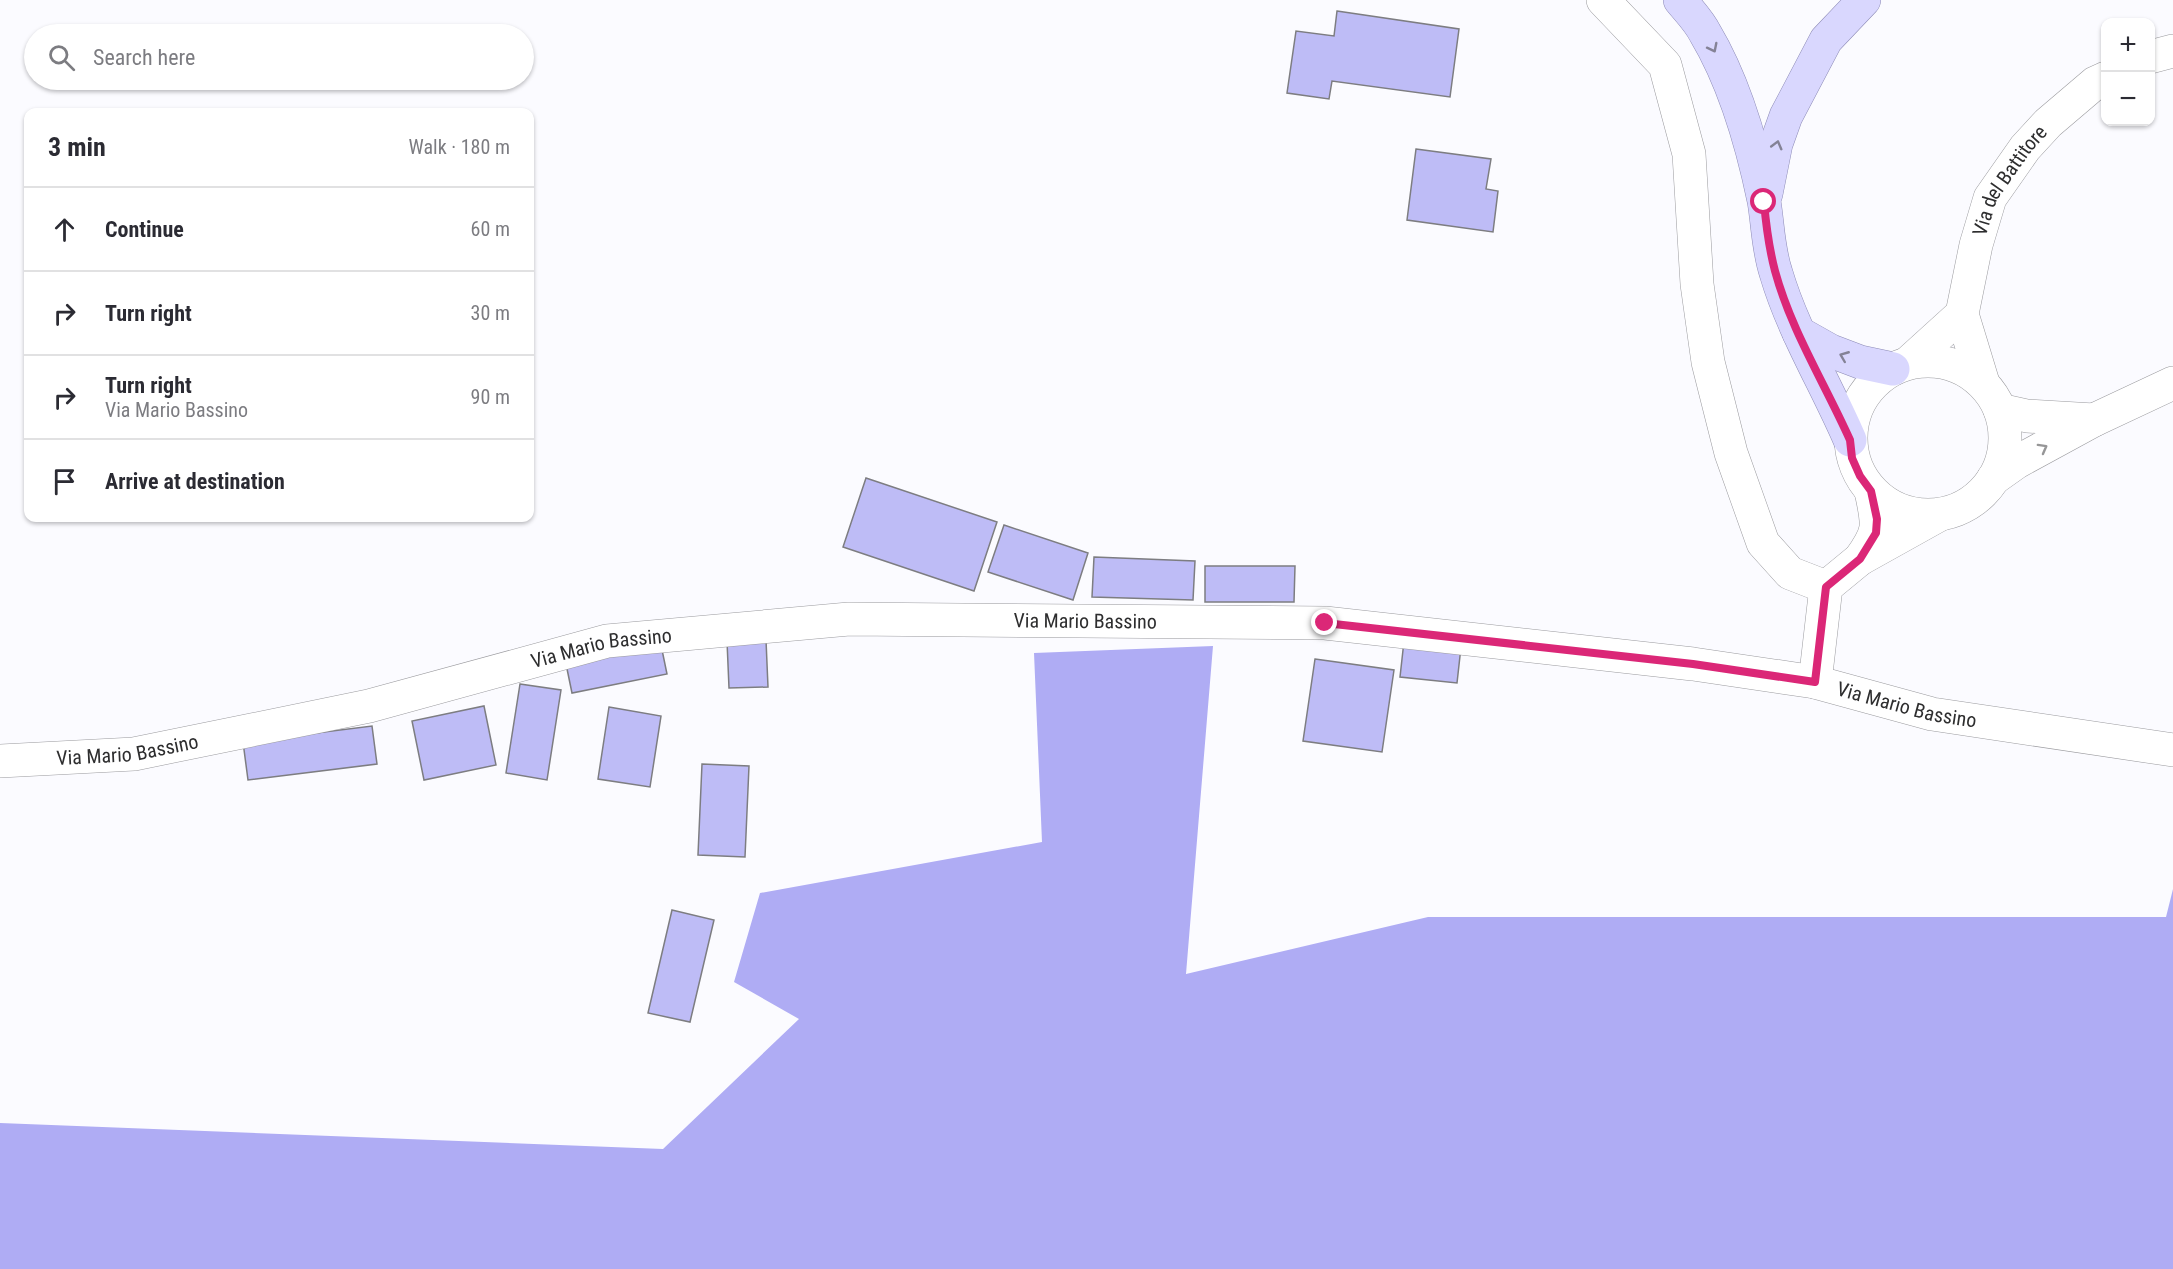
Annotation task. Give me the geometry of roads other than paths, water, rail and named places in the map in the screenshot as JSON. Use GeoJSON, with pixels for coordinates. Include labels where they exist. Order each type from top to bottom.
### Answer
{"type":"FeatureCollection","features":[{"type":"Feature","properties":{"kind":"main road"},"geometry":{"type":"LineString","coordinates":[[1680,0],[1705,32],[1729,80],[1746,128],[1764,202],[1768,238],[1775,270],[1785,300],[1850,440]]}},
{"type":"Feature","properties":{"kind":"main road"},"geometry":{"type":"LineString","coordinates":[[1764,202],[1776,144],[1786,116],[1826,40],[1863,0]]}},
{"type":"Feature","properties":{"kind":"main road"},"geometry":{"type":"LineString","coordinates":[[1799,333],[1831,351],[1860,362],[1901,366]]}},
{"type":"Feature","properties":{"kind":"street"},"geometry":{"type":"LineString","coordinates":[[1603,0],[1665,65],[1689,154],[1697,284],[1708,362],[1731,453],[1763,543],[1790,573],[1826,587]]}},
{"type":"Feature","properties":{"kind":"street"},"geometry":{"type":"LineString","coordinates":[[2155,56],[2173,51]]}},
{"type":"Feature","properties":{"kind":"street","name":"Via del Battitore"},"geometry":{"type":"LineString","coordinates":[[1962,314],[1976,245],[1990,198],[2025,148],[2048,123],[2101,80]]}},
{"type":"Feature","properties":{"kind":"street"},"geometry":{"type":"LineString","coordinates":[[1815,682],[1826,587],[1860,559],[1939,515],[1957,510],[1973,501],[1987,488],[2003,458],[2006,441],[2005,426],[1962,314],[1901,366],[1880,377],[1868,388],[1858,404],[1852,421],[1850,440],[1852,458],[1860,476],[1871,491],[1885,503],[1902,511],[1920,515],[1939,515]]}},
{"type":"Feature","properties":{"kind":"street"},"geometry":{"type":"LineString","coordinates":[[1901,366],[1925,360],[1956,365],[1971,373],[1992,396],[2027,416],[2094,420]]}},
{"type":"Feature","properties":{"kind":"street"},"geometry":{"type":"LineString","coordinates":[[1993,479],[2017,462],[2094,420],[2173,383]]}},
{"type":"Feature","properties":{"kind":"street"},"geometry":{"type":"LineString","coordinates":[[1860,559],[1876,533],[1877,519],[1871,491]]}},
{"type":"Feature","properties":{"kind":"street","name":"Via Mario Bassino"},"geometry":{"type":"LineString","coordinates":[[0,761],[134,754],[369,706],[607,641],[849,619],[1325,623],[1693,664],[1815,682],[1932,714],[2173,750]]}}]}
